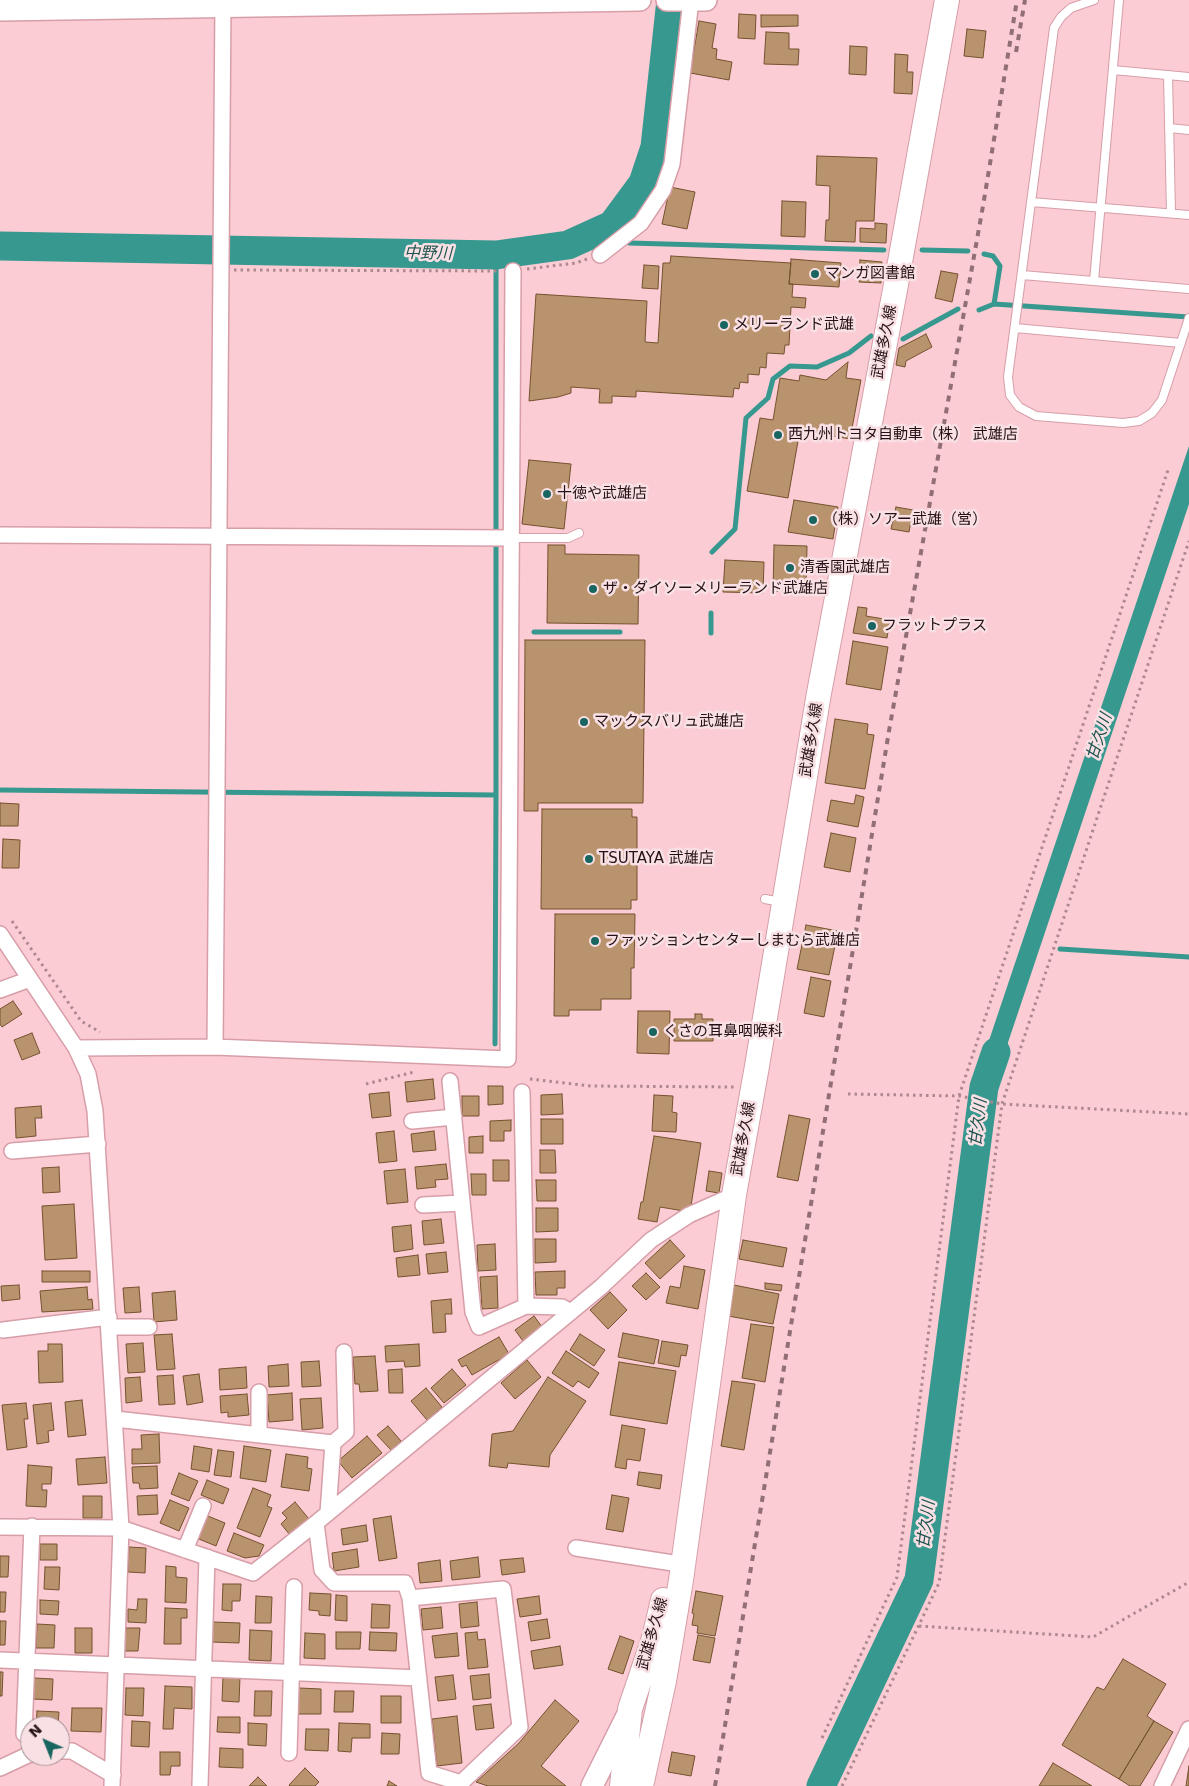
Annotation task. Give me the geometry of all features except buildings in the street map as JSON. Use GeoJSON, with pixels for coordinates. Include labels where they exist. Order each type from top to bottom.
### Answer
{"type":"FeatureCollection","features":[{"type":"Feature","properties":{"kind":"main road","name":"武雄多久線"},"geometry":{"type":"LineString","coordinates":[[641,1786],[665,1672],[681,1580],[734,1195],[754,1088],[775,901],[819,693],[947,0]]}},
{"type":"Feature","properties":{"kind":"main road","name":"武雄多久線"},"geometry":{"type":"LineString","coordinates":[[622,1786],[630,1709],[654,1638],[694,1483]]}},
{"type":"Feature","properties":{"kind":"street"},"geometry":{"type":"LineString","coordinates":[[0,10],[223,4],[640,0]]}},
{"type":"Feature","properties":{"kind":"street"},"geometry":{"type":"LineString","coordinates":[[667,0],[706,0]]}},
{"type":"Feature","properties":{"kind":"street"},"geometry":{"type":"LineString","coordinates":[[600,255],[641,223],[663,190],[672,164],[691,0]]}},
{"type":"Feature","properties":{"kind":"street"},"geometry":{"type":"LineString","coordinates":[[216,1047],[223,4]]}},
{"type":"Feature","properties":{"kind":"street"},"geometry":{"type":"LineString","coordinates":[[76,1048],[216,1047],[508,1059],[513,271]]}},
{"type":"Feature","properties":{"kind":"street"},"geometry":{"type":"LineString","coordinates":[[0,535],[510,538]]}},
{"type":"Feature","properties":{"kind":"street"},"geometry":{"type":"LineString","coordinates":[[0,934],[76,1048],[88,1074],[95,1110],[121,1528],[112,1780]]}},
{"type":"Feature","properties":{"kind":"street"},"geometry":{"type":"LineString","coordinates":[[0,990],[30,979]]}},
{"type":"Feature","properties":{"kind":"street"},"geometry":{"type":"LineString","coordinates":[[450,1081],[473,1312],[479,1327],[526,1306],[562,1307],[571,1312]]}},
{"type":"Feature","properties":{"kind":"street"},"geometry":{"type":"LineString","coordinates":[[524,1085],[526,1306]]}},
{"type":"Feature","properties":{"kind":"street"},"geometry":{"type":"LineString","coordinates":[[412,1121],[454,1117]]}},
{"type":"Feature","properties":{"kind":"street"},"geometry":{"type":"LineString","coordinates":[[12,1151],[98,1144]]}},
{"type":"Feature","properties":{"kind":"street"},"geometry":{"type":"LineString","coordinates":[[0,1527],[121,1528],[253,1573],[601,1287],[651,1240],[689,1215],[734,1195]]}},
{"type":"Feature","properties":{"kind":"street"},"geometry":{"type":"LineString","coordinates":[[423,1205],[462,1203]]}},
{"type":"Feature","properties":{"kind":"street"},"geometry":{"type":"LineString","coordinates":[[3,1330],[109,1322],[149,1327]]}},
{"type":"Feature","properties":{"kind":"street"},"geometry":{"type":"LineString","coordinates":[[115,1419],[333,1442],[346,1432],[344,1352]]}},
{"type":"Feature","properties":{"kind":"street"},"geometry":{"type":"LineString","coordinates":[[259,1392],[259,1434]]}},
{"type":"Feature","properties":{"kind":"street"},"geometry":{"type":"LineString","coordinates":[[328,1513],[333,1442]]}},
{"type":"Feature","properties":{"kind":"street"},"geometry":{"type":"LineString","coordinates":[[185,1550],[203,1506]]}},
{"type":"Feature","properties":{"kind":"street"},"geometry":{"type":"LineString","coordinates":[[316,1523],[322,1570],[334,1583],[405,1583],[410,1598],[429,1773],[461,1782],[520,1727],[503,1588],[410,1598]]}},
{"type":"Feature","properties":{"kind":"street"},"geometry":{"type":"LineString","coordinates":[[25,1716],[32,1526]]}},
{"type":"Feature","properties":{"kind":"street"},"geometry":{"type":"LineString","coordinates":[[576,1548],[673,1563]]}},
{"type":"Feature","properties":{"kind":"street"},"geometry":{"type":"LineString","coordinates":[[200,1786],[207,1557]]}},
{"type":"Feature","properties":{"kind":"street"},"geometry":{"type":"LineString","coordinates":[[289,1753],[294,1587]]}},
{"type":"Feature","properties":{"kind":"street"},"geometry":{"type":"LineString","coordinates":[[0,1660],[419,1678]]}},
{"type":"Feature","properties":{"kind":"street"},"geometry":{"type":"LineString","coordinates":[[592,1786],[630,1709]]}},
{"type":"Feature","properties":{"kind":"street"},"geometry":{"type":"LineString","coordinates":[[1162,1786],[1189,1729]]}},
{"type":"Feature","properties":{"kind":"street"},"geometry":{"type":"LineString","coordinates":[[70,1751],[112,1780]]}},
{"type":"Feature","properties":{"kind":"street"},"geometry":{"type":"LineString","coordinates":[[0,1768],[20,1759]]}},
{"type":"Feature","properties":{"kind":"lane"},"geometry":{"type":"LineString","coordinates":[[1094,0],[1071,8],[1061,17],[1054,28],[1008,377],[1010,395],[1019,407],[1036,416],[1123,423],[1139,421],[1152,413],[1162,400],[1189,318]]}},
{"type":"Feature","properties":{"kind":"lane"},"geometry":{"type":"LineString","coordinates":[[1094,281],[1119,0]]}},
{"type":"Feature","properties":{"kind":"lane"},"geometry":{"type":"LineString","coordinates":[[1113,70],[1189,77]]}},
{"type":"Feature","properties":{"kind":"lane"},"geometry":{"type":"LineString","coordinates":[[1168,75],[1171,213]]}},
{"type":"Feature","properties":{"kind":"lane"},"geometry":{"type":"LineString","coordinates":[[1169,128],[1189,130]]}},
{"type":"Feature","properties":{"kind":"lane"},"geometry":{"type":"LineString","coordinates":[[1031,202],[1189,214]]}},
{"type":"Feature","properties":{"kind":"lane"},"geometry":{"type":"LineString","coordinates":[[1022,275],[1189,289]]}},
{"type":"Feature","properties":{"kind":"lane"},"geometry":{"type":"LineString","coordinates":[[1015,328],[1181,343]]}},
{"type":"Feature","properties":{"kind":"lane"},"geometry":{"type":"LineString","coordinates":[[510,538],[568,538],[578,533]]}},
{"type":"Feature","properties":{"kind":"path"},"geometry":{"type":"LineString","coordinates":[[513,271],[576,263],[600,255]]}},
{"type":"Feature","properties":{"kind":"path"},"geometry":{"type":"LineString","coordinates":[[221,270],[488,271]]}},
{"type":"Feature","properties":{"kind":"path"},"geometry":{"type":"LineString","coordinates":[[822,1738],[897,1577],[959,1096],[1169,467]]}},
{"type":"Feature","properties":{"kind":"path"},"geometry":{"type":"LineString","coordinates":[[842,1786],[939,1583],[1002,1104],[1189,541]]}},
{"type":"Feature","properties":{"kind":"path"},"geometry":{"type":"LineString","coordinates":[[12,921],[81,1021],[105,1035]]}},
{"type":"Feature","properties":{"kind":"path"},"geometry":{"type":"LineString","coordinates":[[366,1084],[419,1071]]}},
{"type":"Feature","properties":{"kind":"path"},"geometry":{"type":"LineString","coordinates":[[524,1085],[754,1088]]}},
{"type":"Feature","properties":{"kind":"path"},"geometry":{"type":"LineString","coordinates":[[848,1094],[959,1096],[1002,1104],[1189,1114]]}},
{"type":"Feature","properties":{"kind":"path"},"geometry":{"type":"LineString","coordinates":[[919,1626],[1093,1637],[1189,1582]]}},
{"type":"Feature","properties":{"kind":"water"},"geometry":{"type":"Polygon","coordinates":[[[1189,446],[1189,504],[992,1090],[973,1088],[1189,446]]]}},
{"type":"Feature","properties":{"kind":"waterway","name":"中野川"},"geometry":{"type":"LineString","coordinates":[[0,246],[496,255],[568,245],[612,225],[643,183],[655,147],[671,0]]}},
{"type":"Feature","properties":{"kind":"waterway"},"geometry":{"type":"LineString","coordinates":[[629,243],[884,250]]}},
{"type":"Feature","properties":{"kind":"waterway"},"geometry":{"type":"LineString","coordinates":[[922,250],[968,251]]}},
{"type":"Feature","properties":{"kind":"waterway"},"geometry":{"type":"LineString","coordinates":[[984,254],[993,256],[1000,266],[994,304],[1189,317]]}},
{"type":"Feature","properties":{"kind":"waterway"},"geometry":{"type":"LineString","coordinates":[[0,790],[496,795],[496,255]]}},
{"type":"Feature","properties":{"kind":"waterway"},"geometry":{"type":"LineString","coordinates":[[979,310],[994,304]]}},
{"type":"Feature","properties":{"kind":"waterway"},"geometry":{"type":"LineString","coordinates":[[903,339],[958,309]]}},
{"type":"Feature","properties":{"kind":"waterway"},"geometry":{"type":"LineString","coordinates":[[712,552],[735,529],[746,418],[768,398],[773,379],[790,366],[817,367],[849,353],[871,336]]}},
{"type":"Feature","properties":{"kind":"waterway"},"geometry":{"type":"LineString","coordinates":[[711,613],[711,633]]}},
{"type":"Feature","properties":{"kind":"waterway"},"geometry":{"type":"LineString","coordinates":[[534,632],[620,632]]}},
{"type":"Feature","properties":{"kind":"waterway"},"geometry":{"type":"LineString","coordinates":[[495,1044],[496,795]]}},
{"type":"Feature","properties":{"kind":"waterway"},"geometry":{"type":"LineString","coordinates":[[1060,949],[1189,957]]}},
{"type":"Feature","properties":{"kind":"waterway","name":"甘久川"},"geometry":{"type":"LineString","coordinates":[[821,1786],[919,1580],[984,1087],[996,1052]]}},
{"type":"Feature","properties":{"kind":"railway"},"geometry":{"type":"LineString","coordinates":[[715,1786],[889,731],[983,206],[1017,0]]}},
{"type":"Feature","properties":{"kind":"railway"},"geometry":{"type":"LineString","coordinates":[[1016,52],[1025,0]]}},
{"type":"Feature","properties":{"kind":"place","name":"マンガ図書館"},"geometry":{"type":"Point","coordinates":[815,274]}},
{"type":"Feature","properties":{"kind":"place","name":"メリーランド武雄"},"geometry":{"type":"Point","coordinates":[724,325]}},
{"type":"Feature","properties":{"kind":"place","name":"西九州トヨタ自動車（株） 武雄店"},"geometry":{"type":"Point","coordinates":[778,435]}},
{"type":"Feature","properties":{"kind":"place","name":"十徳や武雄店"},"geometry":{"type":"Point","coordinates":[547,494]}},
{"type":"Feature","properties":{"kind":"place","name":"（株）ソアー武雄（営）"},"geometry":{"type":"Point","coordinates":[813,520]}},
{"type":"Feature","properties":{"kind":"place","name":"清香園武雄店"},"geometry":{"type":"Point","coordinates":[790,568]}},
{"type":"Feature","properties":{"kind":"place","name":"ザ・ダイソーメリーランド武雄店"},"geometry":{"type":"Point","coordinates":[593,589]}},
{"type":"Feature","properties":{"kind":"place","name":"フラットプラス"},"geometry":{"type":"Point","coordinates":[872,626]}},
{"type":"Feature","properties":{"kind":"place","name":"マックスバリュ武雄店"},"geometry":{"type":"Point","coordinates":[584,722]}},
{"type":"Feature","properties":{"kind":"place","name":"TSUTAYA 武雄店"},"geometry":{"type":"Point","coordinates":[589,859]}},
{"type":"Feature","properties":{"kind":"place","name":"ファッションセンターしまむら武雄店"},"geometry":{"type":"Point","coordinates":[595,941]}},
{"type":"Feature","properties":{"kind":"place","name":"くさの耳鼻咽喉科"},"geometry":{"type":"Point","coordinates":[653,1032]}}]}
